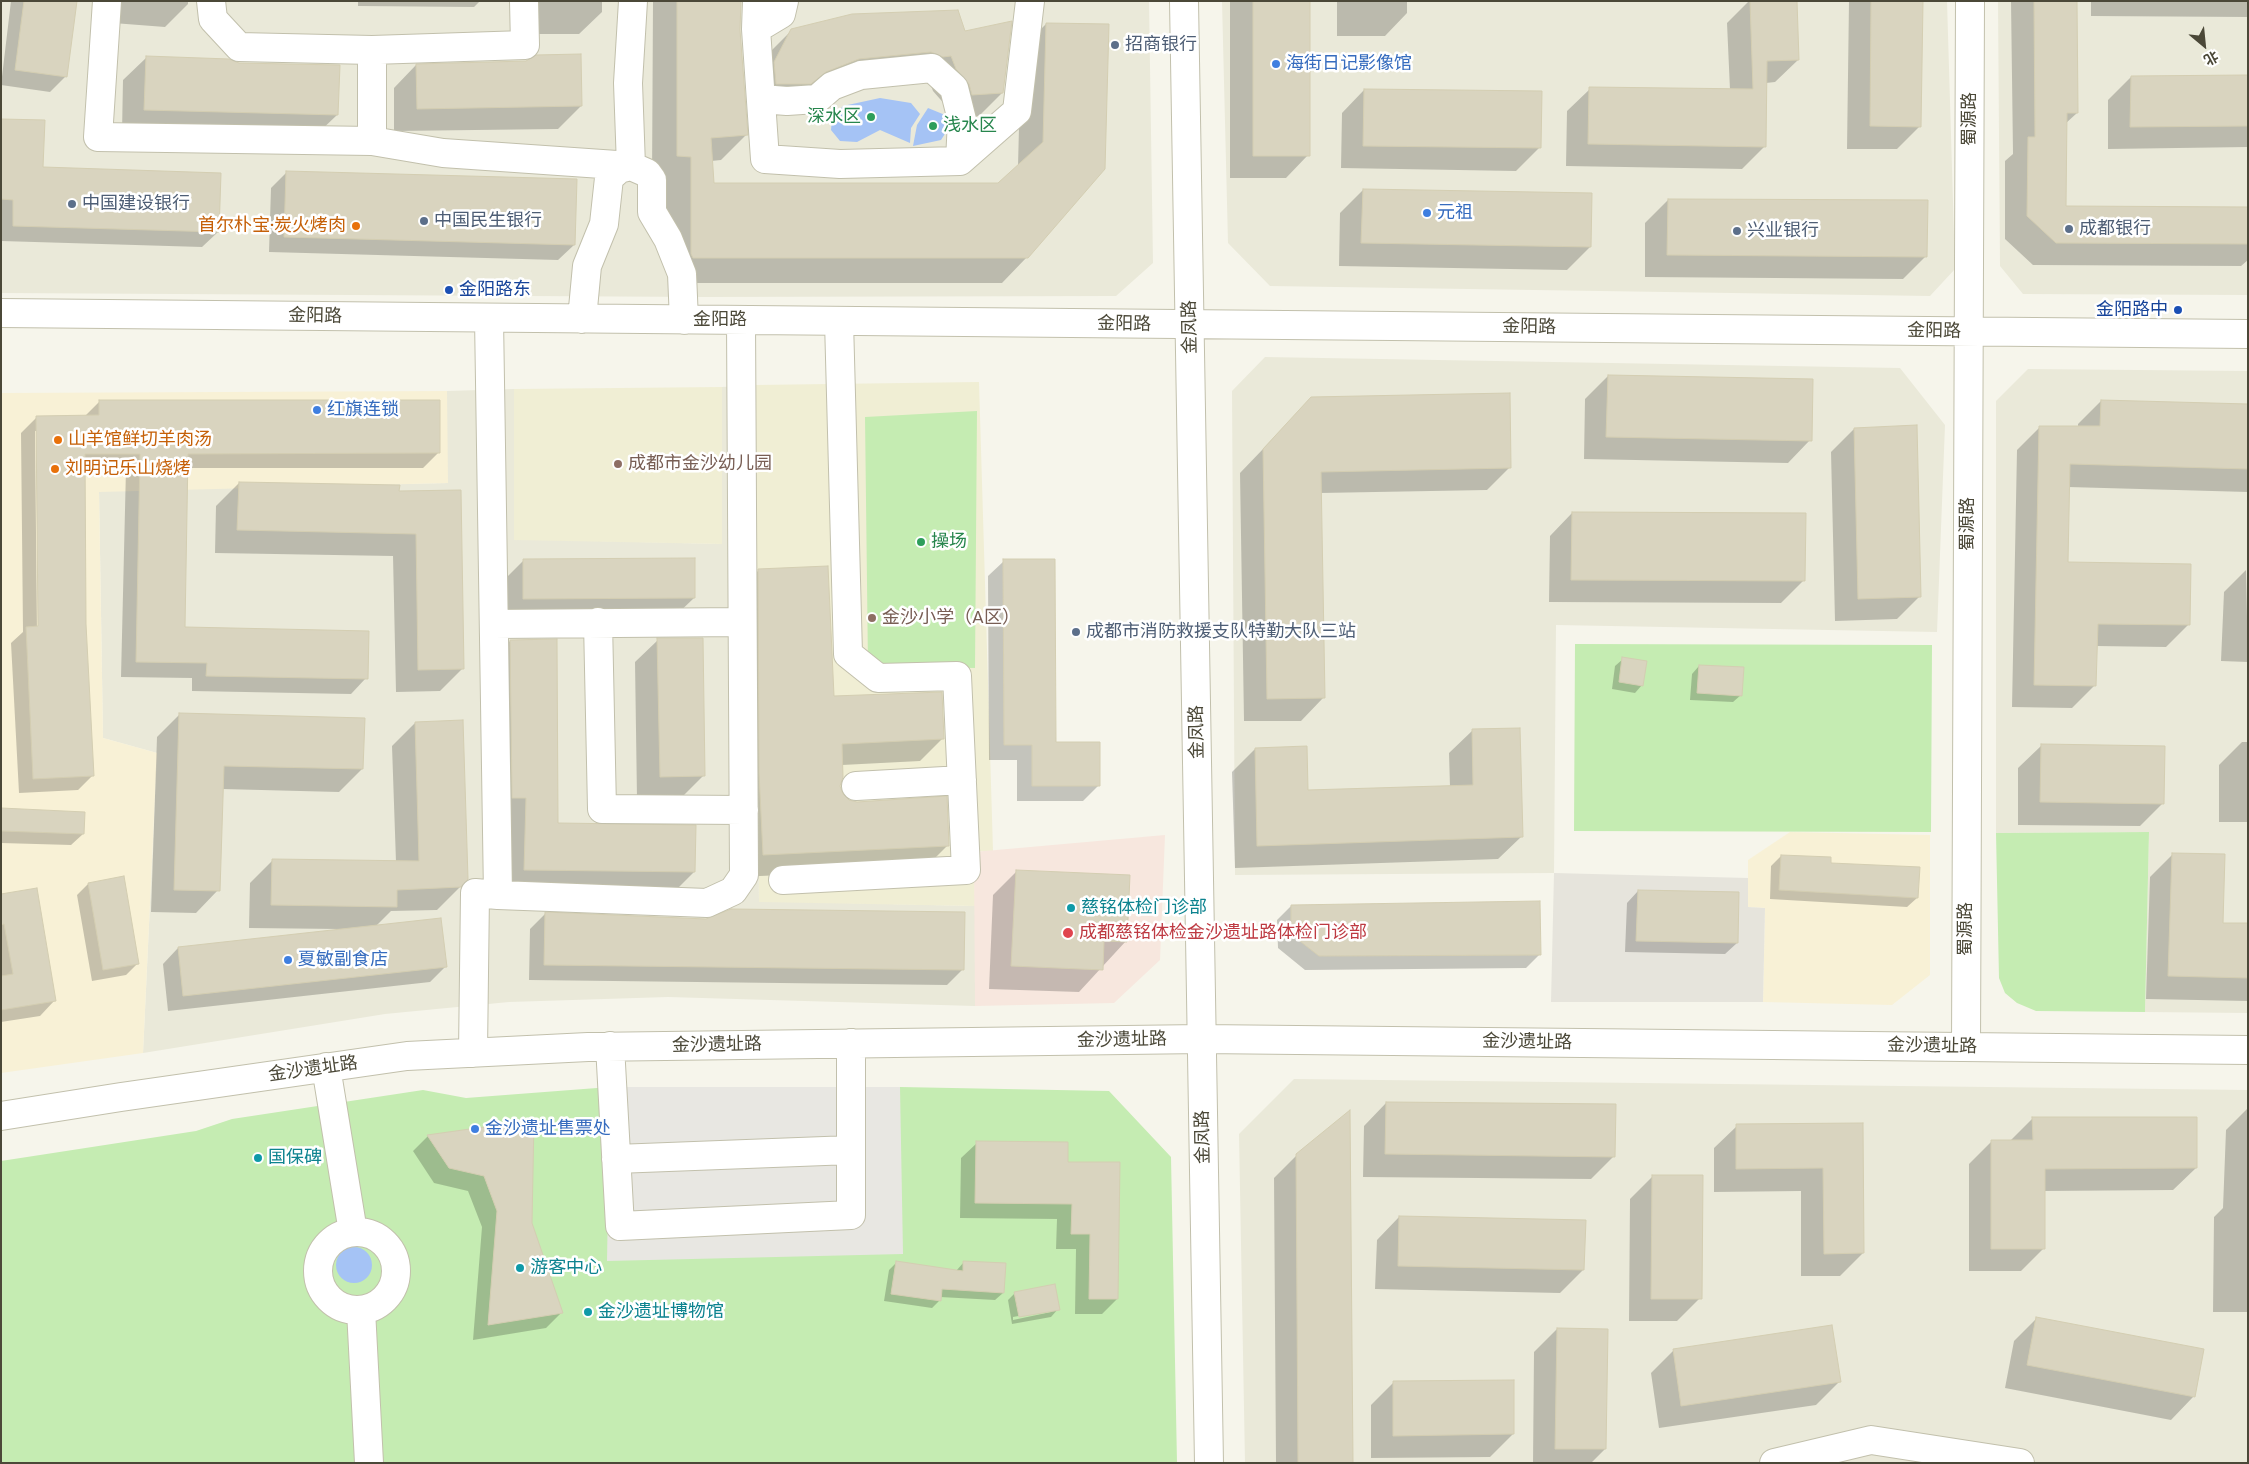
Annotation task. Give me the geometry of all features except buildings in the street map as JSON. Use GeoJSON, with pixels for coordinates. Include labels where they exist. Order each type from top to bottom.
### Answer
{"type":"FeatureCollection","features":[{"type":"Feature","properties":{"kind":"street"},"geometry":{"type":"LineString","coordinates":[[107,1],[98,137],[372,141],[443,153],[631,166],[647,173],[652,180],[652,212],[668,240],[682,274],[684,320]]}},
{"type":"Feature","properties":{"kind":"street"},"geometry":{"type":"LineString","coordinates":[[211,1],[213,19],[239,47],[372,50],[525,46],[524,1]]}},
{"type":"Feature","properties":{"kind":"street"},"geometry":{"type":"LineString","coordinates":[[631,166],[628,83],[632,1]]}},
{"type":"Feature","properties":{"kind":"street"},"geometry":{"type":"LineString","coordinates":[[757,1],[756,29],[764,159],[840,164],[960,161],[1017,111],[1030,1]]}},
{"type":"Feature","properties":{"kind":"street"},"geometry":{"type":"LineString","coordinates":[[756,29],[781,14],[784,1]]}},
{"type":"Feature","properties":{"kind":"street","name":"金凤路"},"geometry":{"type":"LineString","coordinates":[[1184,1],[1209,1463]]}},
{"type":"Feature","properties":{"kind":"street","name":"蜀源路"},"geometry":{"type":"LineString","coordinates":[[1966,1046],[1970,1]]}},
{"type":"Feature","properties":{"kind":"street"},"geometry":{"type":"LineString","coordinates":[[372,50],[372,141]]}},
{"type":"Feature","properties":{"kind":"street"},"geometry":{"type":"LineString","coordinates":[[761,99],[787,101],[818,99],[832,86],[861,75],[932,68],[954,88],[962,120],[960,161]]}},
{"type":"Feature","properties":{"kind":"street"},"geometry":{"type":"LineString","coordinates":[[582,319],[588,266],[604,224],[609,178],[619,169],[631,166]]}},
{"type":"Feature","properties":{"kind":"street","name":"金阳路"},"geometry":{"type":"LineString","coordinates":[[1,313],[2248,334]]}},
{"type":"Feature","properties":{"kind":"street"},"geometry":{"type":"LineString","coordinates":[[489,318],[498,895]]}},
{"type":"Feature","properties":{"kind":"street"},"geometry":{"type":"LineString","coordinates":[[472,1053],[475,893],[706,903],[733,891],[744,876],[741,320]]}},
{"type":"Feature","properties":{"kind":"street"},"geometry":{"type":"LineString","coordinates":[[782,880],[966,870],[957,676],[878,678],[848,654],[839,321]]}},
{"type":"Feature","properties":{"kind":"street"},"geometry":{"type":"LineString","coordinates":[[598,622],[602,809],[744,810]]}},
{"type":"Feature","properties":{"kind":"street"},"geometry":{"type":"LineString","coordinates":[[494,624],[742,622]]}},
{"type":"Feature","properties":{"kind":"street"},"geometry":{"type":"LineString","coordinates":[[856,786],[962,780]]}},
{"type":"Feature","properties":{"kind":"street","name":"金沙遗址路"},"geometry":{"type":"LineString","coordinates":[[1,1116],[407,1056],[610,1046],[1202,1039],[2248,1050]]}},
{"type":"Feature","properties":{"kind":"street"},"geometry":{"type":"LineString","coordinates":[[610,1046],[620,1226],[851,1215],[851,1043]]}},
{"type":"Feature","properties":{"kind":"street"},"geometry":{"type":"LineString","coordinates":[[326,1067],[353,1232]]}},
{"type":"Feature","properties":{"kind":"street"},"geometry":{"type":"LineString","coordinates":[[616,1159],[851,1150]]}},
{"type":"Feature","properties":{"kind":"street"},"geometry":{"type":"LineString","coordinates":[[353,1232],[367,1233],[379,1239],[389,1248],[395,1260],[396,1274],[392,1287],[385,1298],[374,1306],[361,1310],[348,1309],[337,1305],[321,1287],[318,1275],[323,1251],[331,1242],[353,1232]]}},
{"type":"Feature","properties":{"kind":"street"},"geometry":{"type":"LineString","coordinates":[[361,1310],[369,1463]]}},
{"type":"Feature","properties":{"kind":"street"},"geometry":{"type":"LineString","coordinates":[[1774,1463],[1871,1440],[2020,1463]]}},
{"type":"Feature","properties":{"kind":"shaded area"},"geometry":{"type":"Polygon","coordinates":[[[1,1],[1149,1],[1153,263],[1116,296],[704,297],[1,293],[1,1]]]}},
{"type":"Feature","properties":{"kind":"shaded area"},"geometry":{"type":"Polygon","coordinates":[[[1222,1],[1947,1],[1955,269],[1930,296],[1270,286],[1228,243],[1222,1]]]}},
{"type":"Feature","properties":{"kind":"shaded area"},"geometry":{"type":"Polygon","coordinates":[[[1998,1],[2248,1],[2248,295],[2023,294],[2000,266],[1998,1]]]}},
{"type":"Feature","properties":{"kind":"shaded area"},"geometry":{"type":"Polygon","coordinates":[[[1265,357],[1900,368],[1945,425],[1937,632],[1556,625],[1554,873],[1235,875],[1232,391],[1265,357]]]}},
{"type":"Feature","properties":{"kind":"shaded area"},"geometry":{"type":"Polygon","coordinates":[[[2028,369],[2248,371],[2248,1013],[2145,1012],[2149,832],[1996,833],[1996,401],[2028,369]]]}},
{"type":"Feature","properties":{"kind":"shaded area","name":"金沙小学（A区）"},"geometry":{"type":"Polygon","coordinates":[[[979,382],[993,851],[974,852],[976,906],[759,902],[755,385],[979,382]]]}},
{"type":"Feature","properties":{"kind":"shaded area"},"geometry":{"type":"Polygon","coordinates":[[[755,385],[759,901],[976,906],[975,1006],[668,997],[509,1002],[385,1014],[143,1053],[157,753],[103,738],[99,491],[447,483],[447,391],[514,389],[515,539],[722,544],[722,387],[755,385]]]}},
{"type":"Feature","properties":{"kind":"shaded area","name":"成都市金沙幼儿园"},"geometry":{"type":"Polygon","coordinates":[[[722,387],[722,544],[514,540],[514,389],[722,387]]]}},
{"type":"Feature","properties":{"kind":"shaded area"},"geometry":{"type":"Polygon","coordinates":[[[447,391],[448,483],[99,492],[103,738],[157,753],[143,1053],[1,1073],[1,393],[447,391]]]}},
{"type":"Feature","properties":{"kind":"shaded area"},"geometry":{"type":"Polygon","coordinates":[[[1790,832],[1930,835],[1930,975],[1892,1005],[1763,1002],[1765,908],[1748,907],[1748,860],[1790,832]]]}},
{"type":"Feature","properties":{"kind":"shaded area","name":"成都慈铭体检金沙遗址路体检门诊部"},"geometry":{"type":"Polygon","coordinates":[[[1165,835],[1160,960],[1114,1003],[975,1006],[974,852],[1165,835]]]}},
{"type":"Feature","properties":{"kind":"shaded area"},"geometry":{"type":"Polygon","coordinates":[[[1554,873],[1748,878],[1748,907],[1765,908],[1763,1002],[1551,1002],[1554,873]]]}},
{"type":"Feature","properties":{"kind":"shaded area"},"geometry":{"type":"Polygon","coordinates":[[[1294,1079],[2248,1090],[2248,1463],[1245,1463],[1239,1134],[1294,1079]]]}},
{"type":"Feature","properties":{"kind":"shaded area"},"geometry":{"type":"Polygon","coordinates":[[[610,1087],[900,1087],[903,1254],[607,1261],[610,1087]]]}},
{"type":"Feature","properties":{"kind":"green space","name":"操场"},"geometry":{"type":"Polygon","coordinates":[[[977,411],[975,668],[868,666],[865,417],[977,411]]]}},
{"type":"Feature","properties":{"kind":"green space"},"geometry":{"type":"Polygon","coordinates":[[[1575,644],[1932,645],[1931,832],[1574,831],[1575,644]]]}},
{"type":"Feature","properties":{"kind":"green space"},"geometry":{"type":"Polygon","coordinates":[[[2149,832],[2145,1012],[2036,1011],[2017,1003],[2005,993],[1999,978],[1996,833],[2149,832]]]}},
{"type":"Feature","properties":{"kind":"green space","name":"金沙遗址博物馆"},"geometry":{"type":"Polygon","coordinates":[[[610,1087],[900,1087],[1109,1091],[1171,1157],[1177,1463],[1,1463],[1,1161],[196,1131],[232,1119],[423,1090],[466,1098],[610,1087]]]}},
{"type":"Feature","properties":{"kind":"water"},"geometry":{"type":"Polygon","coordinates":[[[880,98],[911,103],[920,114],[911,128],[910,143],[880,130],[857,142],[840,141],[831,130],[832,119],[843,106],[880,98]]]}},
{"type":"Feature","properties":{"kind":"water"},"geometry":{"type":"Polygon","coordinates":[[[928,108],[950,117],[948,129],[941,140],[913,146],[917,125],[928,108]]]}},
{"type":"Feature","properties":{"kind":"water"},"geometry":{"type":"Polygon","coordinates":[[[354,1247],[367,1252],[372,1265],[367,1278],[354,1283],[341,1278],[336,1265],[341,1252],[354,1247]]]}},
{"type":"Feature","properties":{"kind":"place","name":"招商银行"},"geometry":{"type":"Point","coordinates":[1115,45]}},
{"type":"Feature","properties":{"kind":"place","name":"海街日记影像馆"},"geometry":{"type":"Point","coordinates":[1276,64]}},
{"type":"Feature","properties":{"kind":"place","name":"深水区"},"geometry":{"type":"Point","coordinates":[871,117]}},
{"type":"Feature","properties":{"kind":"place","name":"浅水区"},"geometry":{"type":"Point","coordinates":[933,126]}},
{"type":"Feature","properties":{"kind":"place","name":"中国建设银行"},"geometry":{"type":"Point","coordinates":[72,204]}},
{"type":"Feature","properties":{"kind":"place","name":"元祖"},"geometry":{"type":"Point","coordinates":[1427,213]}},
{"type":"Feature","properties":{"kind":"place","name":"中国民生银行"},"geometry":{"type":"Point","coordinates":[424,221]}},
{"type":"Feature","properties":{"kind":"place","name":"首尔朴宝·炭火烤肉"},"geometry":{"type":"Point","coordinates":[356,226]}},
{"type":"Feature","properties":{"kind":"place","name":"成都银行"},"geometry":{"type":"Point","coordinates":[2069,229]}},
{"type":"Feature","properties":{"kind":"place","name":"兴业银行"},"geometry":{"type":"Point","coordinates":[1737,231]}},
{"type":"Feature","properties":{"kind":"place","name":"金阳路东"},"geometry":{"type":"Point","coordinates":[449,290]}},
{"type":"Feature","properties":{"kind":"place","name":"金阳路中"},"geometry":{"type":"Point","coordinates":[2178,310]}},
{"type":"Feature","properties":{"kind":"place","name":"红旗连锁"},"geometry":{"type":"Point","coordinates":[317,410]}},
{"type":"Feature","properties":{"kind":"place","name":"山羊馆鲜切羊肉汤"},"geometry":{"type":"Point","coordinates":[58,440]}},
{"type":"Feature","properties":{"kind":"place","name":"成都市金沙幼儿园"},"geometry":{"type":"Point","coordinates":[618,464]}},
{"type":"Feature","properties":{"kind":"place","name":"刘明记乐山烧烤"},"geometry":{"type":"Point","coordinates":[55,469]}},
{"type":"Feature","properties":{"kind":"place","name":"操场"},"geometry":{"type":"Point","coordinates":[921,542]}},
{"type":"Feature","properties":{"kind":"place","name":"金沙小学（A区）"},"geometry":{"type":"Point","coordinates":[872,618]}},
{"type":"Feature","properties":{"kind":"place","name":"成都市消防救援支队特勤大队三站"},"geometry":{"type":"Point","coordinates":[1076,632]}},
{"type":"Feature","properties":{"kind":"place","name":"慈铭体检门诊部"},"geometry":{"type":"Point","coordinates":[1071,908]}},
{"type":"Feature","properties":{"kind":"place","name":"成都慈铭体检金沙遗址路体检门诊部"},"geometry":{"type":"Point","coordinates":[1068,933]}},
{"type":"Feature","properties":{"kind":"place","name":"夏敏副食店"},"geometry":{"type":"Point","coordinates":[288,960]}},
{"type":"Feature","properties":{"kind":"place","name":"金沙遗址售票处"},"geometry":{"type":"Point","coordinates":[475,1129]}},
{"type":"Feature","properties":{"kind":"place","name":"国保碑"},"geometry":{"type":"Point","coordinates":[258,1158]}},
{"type":"Feature","properties":{"kind":"place","name":"游客中心"},"geometry":{"type":"Point","coordinates":[520,1268]}},
{"type":"Feature","properties":{"kind":"place","name":"金沙遗址博物馆"},"geometry":{"type":"Point","coordinates":[588,1312]}}]}
